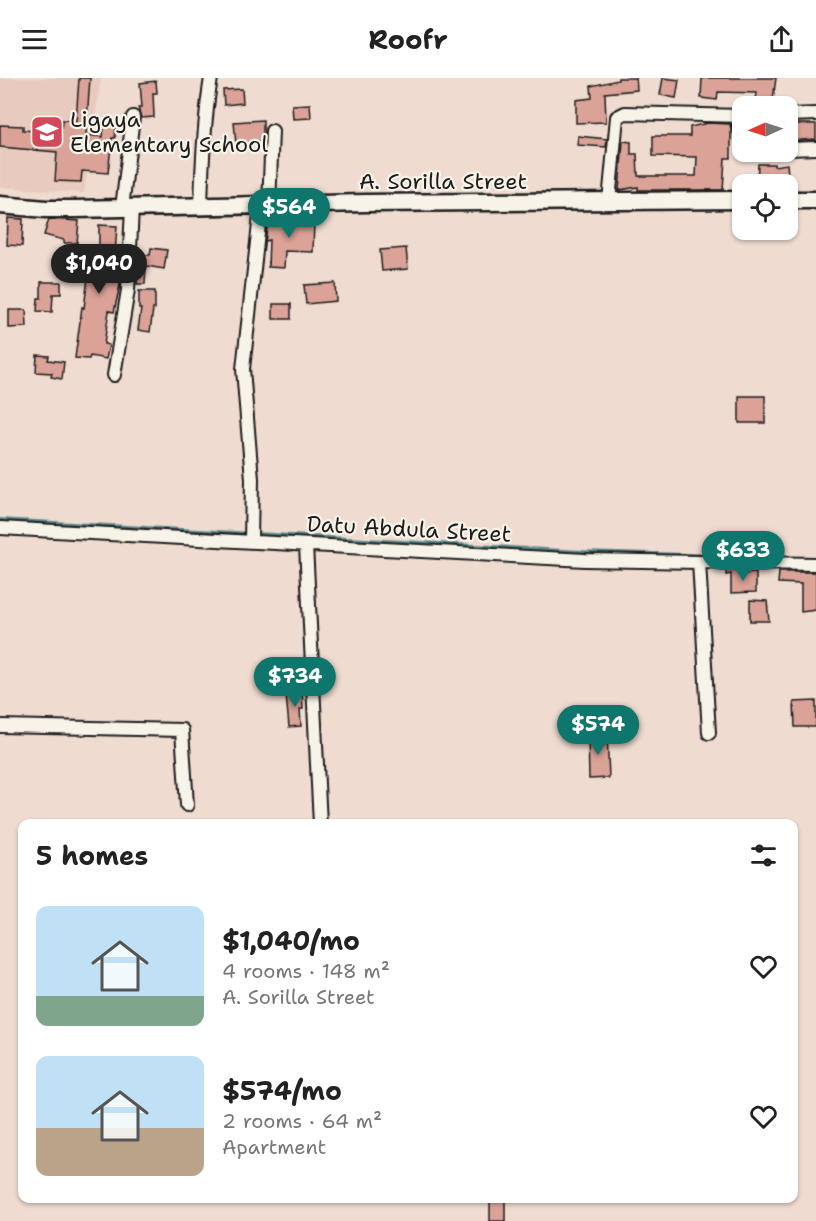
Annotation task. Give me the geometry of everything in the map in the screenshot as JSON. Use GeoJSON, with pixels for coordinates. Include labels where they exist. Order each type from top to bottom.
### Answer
{"type":"FeatureCollection","features":[{"type":"Feature","properties":{"kind":"street"},"geometry":{"type":"LineString","coordinates":[[201,207],[203,138],[211,78]]}},
{"type":"Feature","properties":{"kind":"street"},"geometry":{"type":"LineString","coordinates":[[609,201],[617,117],[626,113],[732,116]]}},
{"type":"Feature","properties":{"kind":"street"},"geometry":{"type":"LineString","coordinates":[[798,115],[816,114]]}},
{"type":"Feature","properties":{"kind":"street"},"geometry":{"type":"LineString","coordinates":[[114,375],[128,290],[127,208],[133,117]]}},
{"type":"Feature","properties":{"kind":"street"},"geometry":{"type":"LineString","coordinates":[[251,541],[252,479],[243,369],[265,206],[272,130]]}},
{"type":"Feature","properties":{"kind":"street"},"geometry":{"type":"LineString","coordinates":[[798,149],[816,148]]}},
{"type":"Feature","properties":{"kind":"street"},"geometry":{"type":"LineString","coordinates":[[798,200],[816,200]]}},
{"type":"Feature","properties":{"kind":"street","name":"A. Sorilla Street"},"geometry":{"type":"LineString","coordinates":[[0,205],[46,209],[366,203],[732,201]]}},
{"type":"Feature","properties":{"kind":"street","name":"Datu Abdula Street"},"geometry":{"type":"LineString","coordinates":[[0,528],[585,560],[816,564]]}},
{"type":"Feature","properties":{"kind":"street"},"geometry":{"type":"LineString","coordinates":[[306,545],[320,819]]}},
{"type":"Feature","properties":{"kind":"street"},"geometry":{"type":"LineString","coordinates":[[699,562],[709,733]]}},
{"type":"Feature","properties":{"kind":"street"},"geometry":{"type":"LineString","coordinates":[[0,726],[182,730],[187,805]]}},
{"type":"Feature","properties":{"kind":"shaded area","name":"Ligaya Elementary School"},"geometry":{"type":"Polygon","coordinates":[[[0,78],[101,78],[84,193],[0,187],[0,78]]]}},
{"type":"Feature","properties":{"kind":"building"},"geometry":{"type":"Polygon","coordinates":[[[79,78],[90,78],[86,135],[103,137],[104,125],[116,125],[115,138],[112,138],[108,173],[82,171],[81,182],[55,181],[57,152],[0,147],[0,125],[23,126],[23,130],[61,133],[62,120],[76,121],[79,78]]]}},
{"type":"Feature","properties":{"kind":"building"},"geometry":{"type":"Polygon","coordinates":[[[618,78],[636,78],[637,90],[605,93],[606,122],[576,123],[576,100],[592,98],[591,86],[618,80],[618,78]]]}},
{"type":"Feature","properties":{"kind":"building"},"geometry":{"type":"Polygon","coordinates":[[[663,78],[679,80],[676,98],[660,95],[663,78]]]}},
{"type":"Feature","properties":{"kind":"building"},"geometry":{"type":"Polygon","coordinates":[[[702,78],[776,78],[774,96],[756,96],[757,93],[718,92],[717,100],[701,98],[702,78]]]}},
{"type":"Feature","properties":{"kind":"building"},"geometry":{"type":"Polygon","coordinates":[[[156,81],[157,93],[153,93],[154,117],[141,118],[138,107],[142,107],[140,83],[156,81]]]}},
{"type":"Feature","properties":{"kind":"building"},"geometry":{"type":"Polygon","coordinates":[[[242,89],[243,103],[224,105],[223,90],[242,89]]]}},
{"type":"Feature","properties":{"kind":"building"},"geometry":{"type":"Polygon","coordinates":[[[310,104],[311,118],[293,119],[292,105],[310,104]]]}},
{"type":"Feature","properties":{"kind":"building"},"geometry":{"type":"Polygon","coordinates":[[[263,120],[263,142],[236,144],[234,122],[263,120]]]}},
{"type":"Feature","properties":{"kind":"building"},"geometry":{"type":"Polygon","coordinates":[[[708,123],[730,124],[731,158],[725,158],[723,190],[638,190],[638,187],[619,190],[623,141],[631,142],[631,154],[637,154],[638,176],[696,176],[697,157],[653,156],[653,136],[690,136],[690,127],[708,123]]]}},
{"type":"Feature","properties":{"kind":"building"},"geometry":{"type":"Polygon","coordinates":[[[798,124],[816,124],[816,139],[798,140],[798,124]]]}},
{"type":"Feature","properties":{"kind":"building"},"geometry":{"type":"Polygon","coordinates":[[[578,136],[607,139],[606,147],[577,145],[578,136]]]}},
{"type":"Feature","properties":{"kind":"building"},"geometry":{"type":"Polygon","coordinates":[[[758,164],[774,164],[774,166],[787,164],[788,174],[758,174],[758,164]]]}},
{"type":"Feature","properties":{"kind":"building"},"geometry":{"type":"Polygon","coordinates":[[[283,217],[314,220],[313,252],[285,251],[284,268],[268,267],[269,240],[265,241],[268,222],[283,220],[283,217]]]}},
{"type":"Feature","properties":{"kind":"building"},"geometry":{"type":"Polygon","coordinates":[[[8,218],[23,219],[22,246],[7,245],[8,218]]]}},
{"type":"Feature","properties":{"kind":"building"},"geometry":{"type":"Polygon","coordinates":[[[49,219],[79,221],[77,243],[64,243],[64,240],[44,235],[49,219]]]}},
{"type":"Feature","properties":{"kind":"building"},"geometry":{"type":"Polygon","coordinates":[[[99,225],[117,226],[115,254],[122,254],[120,285],[114,312],[109,311],[104,344],[109,345],[106,359],[90,356],[89,359],[75,358],[88,277],[76,277],[76,260],[99,261],[99,225]]]}},
{"type":"Feature","properties":{"kind":"building"},"geometry":{"type":"Polygon","coordinates":[[[151,248],[167,250],[164,269],[146,266],[145,284],[137,284],[138,255],[150,255],[151,248]]]}},
{"type":"Feature","properties":{"kind":"building"},"geometry":{"type":"Polygon","coordinates":[[[406,248],[408,269],[382,271],[380,250],[406,248]]]}},
{"type":"Feature","properties":{"kind":"building"},"geometry":{"type":"Polygon","coordinates":[[[41,282],[61,282],[61,294],[53,294],[52,312],[37,311],[38,298],[41,298],[41,282]]]}},
{"type":"Feature","properties":{"kind":"building"},"geometry":{"type":"Polygon","coordinates":[[[335,283],[336,301],[306,304],[304,285],[335,283]]]}},
{"type":"Feature","properties":{"kind":"building"},"geometry":{"type":"Polygon","coordinates":[[[139,291],[155,291],[155,309],[153,309],[150,332],[138,330],[141,309],[139,309],[139,291]]]}},
{"type":"Feature","properties":{"kind":"building"},"geometry":{"type":"Polygon","coordinates":[[[273,304],[291,304],[291,319],[273,319],[273,304]]]}},
{"type":"Feature","properties":{"kind":"building"},"geometry":{"type":"Polygon","coordinates":[[[9,310],[26,310],[27,327],[9,328],[9,310]]]}},
{"type":"Feature","properties":{"kind":"building"},"geometry":{"type":"Polygon","coordinates":[[[37,355],[49,356],[48,360],[64,362],[62,379],[51,377],[52,373],[36,372],[37,355]]]}},
{"type":"Feature","properties":{"kind":"building"},"geometry":{"type":"Polygon","coordinates":[[[739,396],[765,396],[765,423],[739,423],[739,396]]]}},
{"type":"Feature","properties":{"kind":"building"},"geometry":{"type":"Polygon","coordinates":[[[726,571],[756,573],[756,592],[731,593],[731,574],[726,575],[726,571]]]}},
{"type":"Feature","properties":{"kind":"building"},"geometry":{"type":"Polygon","coordinates":[[[779,572],[816,572],[816,610],[801,612],[801,584],[778,583],[779,572]]]}},
{"type":"Feature","properties":{"kind":"building"},"geometry":{"type":"Polygon","coordinates":[[[750,600],[767,601],[769,621],[750,621],[750,600]]]}},
{"type":"Feature","properties":{"kind":"building"},"geometry":{"type":"Polygon","coordinates":[[[292,690],[302,690],[303,709],[300,709],[301,726],[289,727],[286,694],[293,694],[292,690]]]}},
{"type":"Feature","properties":{"kind":"building"},"geometry":{"type":"Polygon","coordinates":[[[816,701],[816,727],[795,727],[794,702],[816,701]]]}},
{"type":"Feature","properties":{"kind":"building"},"geometry":{"type":"Polygon","coordinates":[[[588,734],[607,734],[609,778],[589,779],[588,734]]]}},
{"type":"Feature","properties":{"kind":"building"},"geometry":{"type":"Polygon","coordinates":[[[490,1203],[505,1203],[505,1221],[490,1221],[490,1203]]]}},
{"type":"Feature","properties":{"kind":"waterway"},"geometry":{"type":"LineString","coordinates":[[0,520],[583,552],[754,557]]}},
{"type":"Feature","properties":{"kind":"place","name":"Ligaya Elementary School"},"geometry":{"type":"Point","coordinates":[47,132]}}]}
